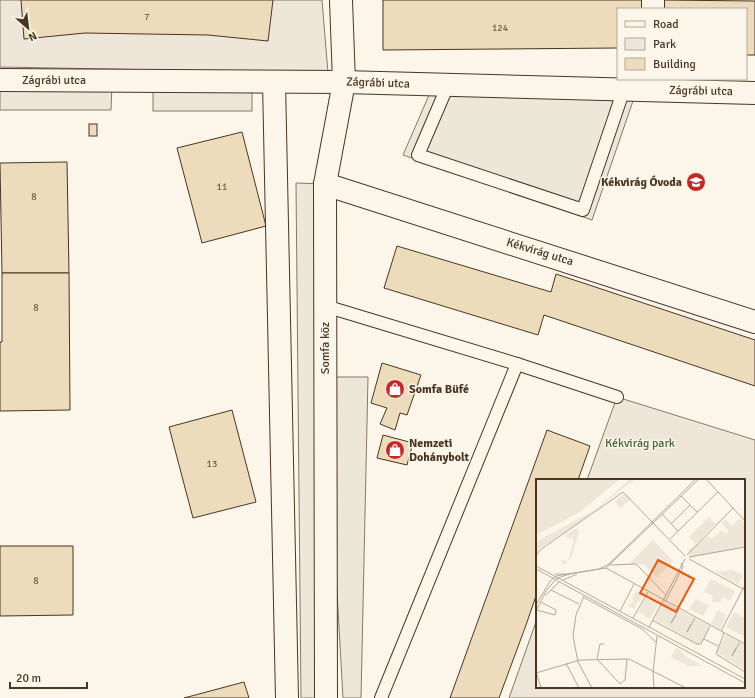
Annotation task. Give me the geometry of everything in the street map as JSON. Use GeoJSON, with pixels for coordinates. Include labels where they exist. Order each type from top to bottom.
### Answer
{"type":"FeatureCollection","features":[{"type":"Feature","properties":{"kind":"street","name":"Somfa köz"},"geometry":{"type":"LineString","coordinates":[[326,698],[325,184],[344,82],[341,0]]}},
{"type":"Feature","properties":{"kind":"street","name":"Zágrábi utca"},"geometry":{"type":"LineString","coordinates":[[0,80],[344,82],[624,89],[653,85],[755,93]]}},
{"type":"Feature","properties":{"kind":"street"},"geometry":{"type":"LineString","coordinates":[[274,82],[287,698]]}},
{"type":"Feature","properties":{"kind":"street","name":"Kékvirág utca"},"geometry":{"type":"LineString","coordinates":[[325,184],[755,322]]}},
{"type":"Feature","properties":{"kind":"lane"},"geometry":{"type":"LineString","coordinates":[[448,85],[418,155],[583,210],[624,89]]}},
{"type":"Feature","properties":{"kind":"lane"},"geometry":{"type":"LineString","coordinates":[[325,306],[517,364],[616,397]]}},
{"type":"Feature","properties":{"kind":"lane"},"geometry":{"type":"LineString","coordinates":[[382,698],[517,364]]}},
{"type":"Feature","properties":{"kind":"green space"},"geometry":{"type":"Polygon","coordinates":[[[0,0],[322,0],[328,73],[0,67],[0,0]]]}},
{"type":"Feature","properties":{"kind":"green space","name":"Kékvirág park"},"geometry":{"type":"Polygon","coordinates":[[[617,397],[755,440],[755,698],[509,698],[536,622],[536,688],[745,688],[745,479],[587,479],[617,397]]]}},
{"type":"Feature","properties":{"kind":"shaded area"},"geometry":{"type":"Polygon","coordinates":[[[0,84],[112,84],[111,110],[0,110],[0,84]]]}},
{"type":"Feature","properties":{"kind":"shaded area"},"geometry":{"type":"Polygon","coordinates":[[[153,84],[252,84],[252,111],[153,111],[153,84]]]}},
{"type":"Feature","properties":{"kind":"shaded area"},"geometry":{"type":"Polygon","coordinates":[[[429,95],[634,98],[592,220],[403,155],[429,95]]]}},
{"type":"Feature","properties":{"kind":"shaded area"},"geometry":{"type":"Polygon","coordinates":[[[296,183],[325,184],[325,377],[368,377],[361,698],[343,698],[326,397],[326,698],[301,698],[296,183]]]}},
{"type":"Feature","properties":{"kind":"building"},"geometry":{"type":"Polygon","coordinates":[[[21,0],[273,0],[268,41],[208,35],[85,33],[24,39],[21,0]]]}},
{"type":"Feature","properties":{"kind":"building"},"geometry":{"type":"Polygon","coordinates":[[[383,0],[642,0],[642,8],[617,8],[617,48],[383,50],[383,0]]]}},
{"type":"Feature","properties":{"kind":"building"},"geometry":{"type":"Polygon","coordinates":[[[662,0],[755,1],[755,55],[747,55],[747,8],[662,8],[662,0]]]}},
{"type":"Feature","properties":{"kind":"building"},"geometry":{"type":"Polygon","coordinates":[[[89,124],[97,124],[97,136],[89,136],[89,124]]]}},
{"type":"Feature","properties":{"kind":"building"},"geometry":{"type":"Polygon","coordinates":[[[242,132],[266,226],[202,243],[177,148],[242,132]]]}},
{"type":"Feature","properties":{"kind":"building"},"geometry":{"type":"Polygon","coordinates":[[[67,162],[69,273],[2,273],[0,163],[67,162]]]}},
{"type":"Feature","properties":{"kind":"building"},"geometry":{"type":"Polygon","coordinates":[[[397,246],[551,292],[556,274],[755,340],[755,386],[544,315],[538,335],[384,288],[397,246]]]}},
{"type":"Feature","properties":{"kind":"building"},"geometry":{"type":"Polygon","coordinates":[[[2,273],[69,273],[70,410],[0,411],[2,273]]]}},
{"type":"Feature","properties":{"kind":"building","name":"Somfa Büfé"},"geometry":{"type":"Polygon","coordinates":[[[382,363],[421,375],[407,415],[400,413],[395,430],[380,424],[387,408],[371,403],[382,363]]]}},
{"type":"Feature","properties":{"kind":"building"},"geometry":{"type":"Polygon","coordinates":[[[232,410],[256,502],[193,518],[169,427],[232,410]]]}},
{"type":"Feature","properties":{"kind":"building"},"geometry":{"type":"Polygon","coordinates":[[[547,430],[590,446],[578,479],[536,479],[536,596],[499,698],[450,698],[547,430]]]}},
{"type":"Feature","properties":{"kind":"building","name":"Nemzeti Dohánybolt"},"geometry":{"type":"Polygon","coordinates":[[[383,435],[413,443],[407,465],[377,458],[383,435]]]}},
{"type":"Feature","properties":{"kind":"building"},"geometry":{"type":"Polygon","coordinates":[[[0,546],[73,546],[73,615],[0,616],[0,546]]]}},
{"type":"Feature","properties":{"kind":"building"},"geometry":{"type":"Polygon","coordinates":[[[244,682],[249,698],[184,698],[244,682]]]}},
{"type":"Feature","properties":{"kind":"place","name":"Kékvirág Óvoda"},"geometry":{"type":"Point","coordinates":[696,182]}},
{"type":"Feature","properties":{"kind":"place","name":"Somfa Büfé"},"geometry":{"type":"Point","coordinates":[395,389]}},
{"type":"Feature","properties":{"kind":"place","name":"Nemzeti Dohánybolt"},"geometry":{"type":"Point","coordinates":[395,450]}}]}
